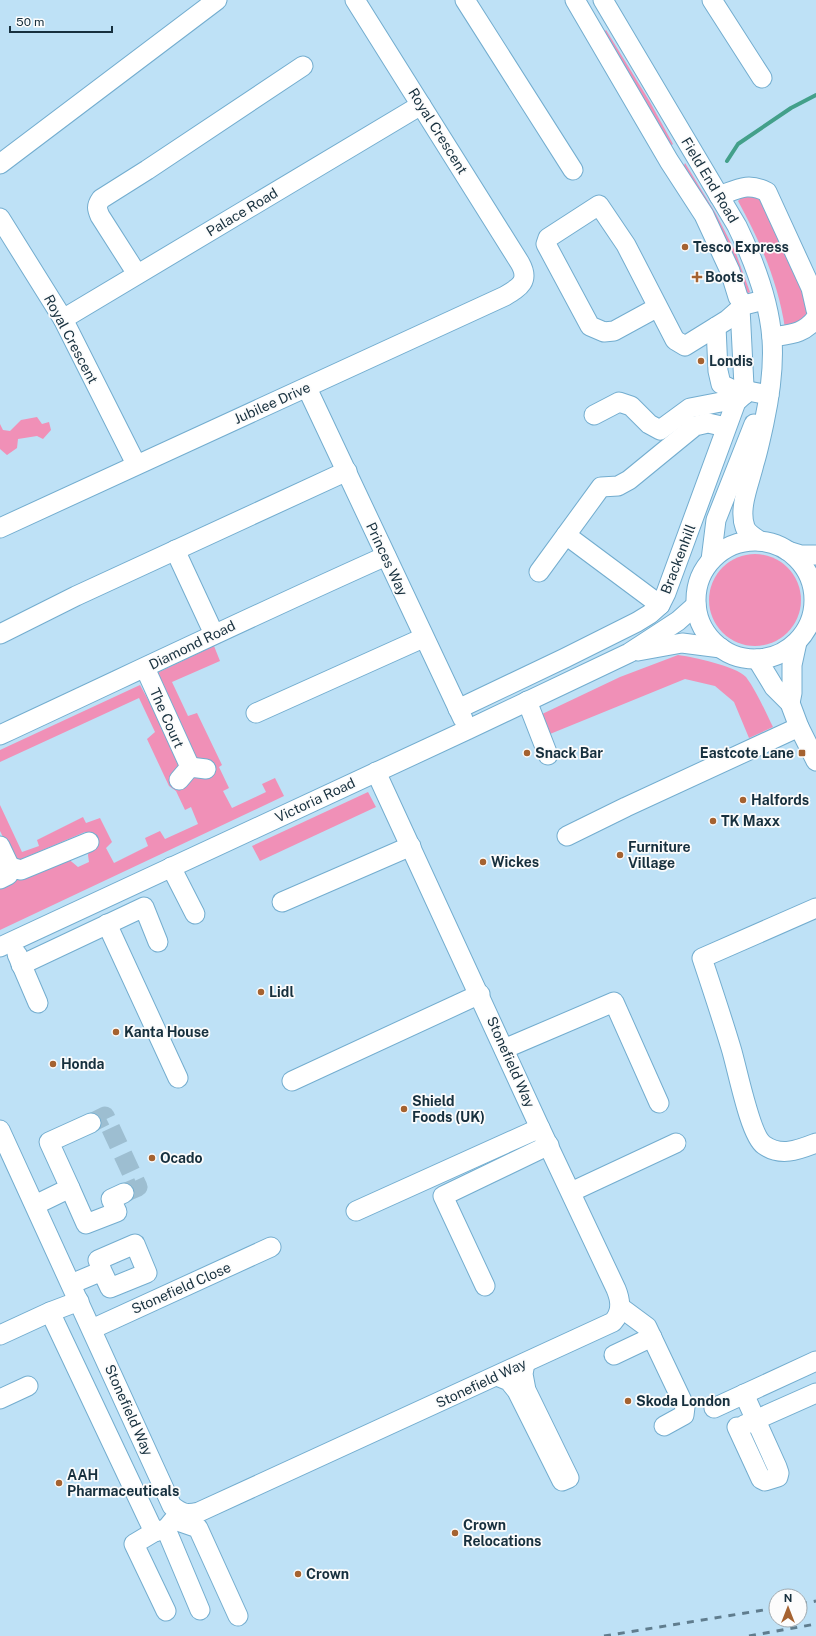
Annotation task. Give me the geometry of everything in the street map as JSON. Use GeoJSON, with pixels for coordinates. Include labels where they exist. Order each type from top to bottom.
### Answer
{"type":"FeatureCollection","features":[{"type":"Feature","properties":{"kind":"street"},"geometry":{"type":"LineString","coordinates":[[0,164],[217,0]]}},
{"type":"Feature","properties":{"kind":"street","name":"Royal Crescent"},"geometry":{"type":"LineString","coordinates":[[355,0],[520,263]]}},
{"type":"Feature","properties":{"kind":"street"},"geometry":{"type":"LineString","coordinates":[[465,0],[573,170]]}},
{"type":"Feature","properties":{"kind":"street"},"geometry":{"type":"LineString","coordinates":[[574,0],[669,161],[704,215],[730,271],[738,297],[718,371],[721,384],[749,394]]}},
{"type":"Feature","properties":{"kind":"street","name":"Field End Road"},"geometry":{"type":"LineString","coordinates":[[603,0],[693,151],[749,250],[766,302],[772,338],[771,376],[749,394],[716,520],[711,560]]}},
{"type":"Feature","properties":{"kind":"street"},"geometry":{"type":"LineString","coordinates":[[712,0],[762,78]]}},
{"type":"Feature","properties":{"kind":"street"},"geometry":{"type":"LineString","coordinates":[[592,30],[613,18]]}},
{"type":"Feature","properties":{"kind":"street"},"geometry":{"type":"LineString","coordinates":[[137,274],[100,216],[97,210],[97,204],[101,199],[148,170],[303,66]]}},
{"type":"Feature","properties":{"kind":"street","name":"Palace Road"},"geometry":{"type":"LineString","coordinates":[[63,319],[421,106]]}},
{"type":"Feature","properties":{"kind":"street"},"geometry":{"type":"LineString","coordinates":[[669,161],[693,151]]}},
{"type":"Feature","properties":{"kind":"street"},"geometry":{"type":"LineString","coordinates":[[719,196],[746,186],[756,186],[767,192],[811,288],[816,310]]}},
{"type":"Feature","properties":{"kind":"street"},"geometry":{"type":"LineString","coordinates":[[658,307],[614,331],[604,332],[590,326],[546,244],[548,238],[599,205],[626,245],[658,307],[675,340],[685,346],[732,315],[757,301],[766,302]]}},
{"type":"Feature","properties":{"kind":"street","name":"Royal Crescent"},"geometry":{"type":"LineString","coordinates":[[0,218],[63,319],[136,464]]}},
{"type":"Feature","properties":{"kind":"street","name":"Jubilee Drive"},"geometry":{"type":"LineString","coordinates":[[0,528],[136,464],[307,388],[510,293],[519,287],[524,278],[524,270],[520,263]]}},
{"type":"Feature","properties":{"kind":"street"},"geometry":{"type":"LineString","coordinates":[[732,315],[744,386],[749,394]]}},
{"type":"Feature","properties":{"kind":"street"},"geometry":{"type":"LineString","coordinates":[[772,338],[793,334],[809,328],[816,318]]}},
{"type":"Feature","properties":{"kind":"street","name":"Princes Way"},"geometry":{"type":"LineString","coordinates":[[307,388],[467,730]]}},
{"type":"Feature","properties":{"kind":"street"},"geometry":{"type":"LineString","coordinates":[[594,415],[619,402],[631,406],[649,424],[660,430],[690,408],[721,402],[749,394]]}},
{"type":"Feature","properties":{"kind":"street","name":"Field End Road"},"geometry":{"type":"LineString","coordinates":[[749,394],[754,465],[746,492],[743,512],[745,527],[752,536],[760,541]]}},
{"type":"Feature","properties":{"kind":"street","name":"Brackenhill"},"geometry":{"type":"LineString","coordinates":[[458,708],[623,629],[650,614],[660,605],[666,593],[726,427],[749,394]]}},
{"type":"Feature","properties":{"kind":"street"},"geometry":{"type":"LineString","coordinates":[[539,572],[601,487],[618,486],[628,480],[694,426],[708,423],[726,427]]}},
{"type":"Feature","properties":{"kind":"street"},"geometry":{"type":"LineString","coordinates":[[0,634],[76,596],[347,471]]}},
{"type":"Feature","properties":{"kind":"street"},"geometry":{"type":"LineString","coordinates":[[566,535],[660,605]]}},
{"type":"Feature","properties":{"kind":"street"},"geometry":{"type":"LineString","coordinates":[[797,642],[776,655],[757,659],[738,657],[721,648],[708,637],[700,622],[696,605],[696,592],[700,579],[711,560],[728,548],[743,542],[760,541],[775,544],[788,551],[801,555],[816,555]]}},
{"type":"Feature","properties":{"kind":"street"},"geometry":{"type":"LineString","coordinates":[[175,550],[214,634]]}},
{"type":"Feature","properties":{"kind":"street"},"geometry":{"type":"LineString","coordinates":[[788,551],[801,562],[815,589],[813,612],[806,628],[797,642],[792,664],[792,693],[790,703]]}},
{"type":"Feature","properties":{"kind":"street","name":"Diamond Road"},"geometry":{"type":"LineString","coordinates":[[0,735],[145,668],[214,634],[386,556]]}},
{"type":"Feature","properties":{"kind":"street","name":"Victoria Road"},"geometry":{"type":"LineString","coordinates":[[6,944],[467,730],[629,653],[678,620],[696,605]]}},
{"type":"Feature","properties":{"kind":"street"},"geometry":{"type":"LineString","coordinates":[[256,713],[423,638]]}},
{"type":"Feature","properties":{"kind":"street","name":"Victoria Road"},"geometry":{"type":"LineString","coordinates":[[629,653],[682,643],[721,648]]}},
{"type":"Feature","properties":{"kind":"street"},"geometry":{"type":"LineString","coordinates":[[757,659],[774,687],[790,703],[799,727],[816,761]]}},
{"type":"Feature","properties":{"kind":"street","name":"The Court"},"geometry":{"type":"LineString","coordinates":[[145,668],[191,772]]}},
{"type":"Feature","properties":{"kind":"street"},"geometry":{"type":"LineString","coordinates":[[527,701],[548,754]]}},
{"type":"Feature","properties":{"kind":"street"},"geometry":{"type":"LineString","coordinates":[[567,836],[799,727]]}},
{"type":"Feature","properties":{"kind":"street","name":"Stonefield Way"},"geometry":{"type":"LineString","coordinates":[[169,1523],[188,1514],[199,1512],[498,1376],[613,1322],[618,1316],[620,1300],[616,1289],[376,772]]}},
{"type":"Feature","properties":{"kind":"street"},"geometry":{"type":"LineString","coordinates":[[0,846],[5,873],[21,870],[89,842]]}},
{"type":"Feature","properties":{"kind":"street"},"geometry":{"type":"LineString","coordinates":[[282,902],[411,846]]}},
{"type":"Feature","properties":{"kind":"street"},"geometry":{"type":"LineString","coordinates":[[171,868],[194,914]]}},
{"type":"Feature","properties":{"kind":"street"},"geometry":{"type":"LineString","coordinates":[[21,964],[144,907],[158,942]]}},
{"type":"Feature","properties":{"kind":"street"},"geometry":{"type":"LineString","coordinates":[[816,908],[702,958],[732,1049],[747,1106],[757,1136],[762,1144],[772,1150],[784,1153],[816,1143]]}},
{"type":"Feature","properties":{"kind":"street"},"geometry":{"type":"LineString","coordinates":[[107,924],[178,1078]]}},
{"type":"Feature","properties":{"kind":"street"},"geometry":{"type":"LineString","coordinates":[[6,944],[21,964],[38,1003]]}},
{"type":"Feature","properties":{"kind":"street"},"geometry":{"type":"LineString","coordinates":[[292,1081],[480,994]]}},
{"type":"Feature","properties":{"kind":"street"},"geometry":{"type":"LineString","coordinates":[[504,1049],[614,1002],[659,1103]]}},
{"type":"Feature","properties":{"kind":"street"},"geometry":{"type":"LineString","coordinates":[[91,1123],[49,1142],[86,1224],[117,1212],[111,1199],[124,1193]]}},
{"type":"Feature","properties":{"kind":"street"},"geometry":{"type":"LineString","coordinates":[[356,1211],[540,1128]]}},
{"type":"Feature","properties":{"kind":"street","name":"Stonefield Way"},"geometry":{"type":"LineString","coordinates":[[0,1130],[172,1506],[169,1523]]}},
{"type":"Feature","properties":{"kind":"street"},"geometry":{"type":"LineString","coordinates":[[571,1192],[676,1144]]}},
{"type":"Feature","properties":{"kind":"street"},"geometry":{"type":"LineString","coordinates":[[485,1286],[443,1196],[549,1145]]}},
{"type":"Feature","properties":{"kind":"street"},"geometry":{"type":"LineString","coordinates":[[35,1205],[70,1188]]}},
{"type":"Feature","properties":{"kind":"street","name":"Stonefield Close"},"geometry":{"type":"LineString","coordinates":[[92,1329],[271,1247]]}},
{"type":"Feature","properties":{"kind":"street"},"geometry":{"type":"LineString","coordinates":[[71,1284],[98,1260]]}},
{"type":"Feature","properties":{"kind":"street"},"geometry":{"type":"LineString","coordinates":[[0,1335],[50,1312],[79,1301]]}},
{"type":"Feature","properties":{"kind":"street"},"geometry":{"type":"LineString","coordinates":[[620,1307],[647,1327],[685,1407],[684,1415],[664,1426]]}},
{"type":"Feature","properties":{"kind":"street"},"geometry":{"type":"LineString","coordinates":[[50,1312],[169,1523],[200,1610]]}},
{"type":"Feature","properties":{"kind":"street"},"geometry":{"type":"LineString","coordinates":[[614,1355],[652,1337]]}},
{"type":"Feature","properties":{"kind":"street"},"geometry":{"type":"LineString","coordinates":[[714,1408],[816,1361]]}},
{"type":"Feature","properties":{"kind":"street"},"geometry":{"type":"LineString","coordinates":[[498,1376],[509,1381],[517,1391],[562,1481],[569,1478],[526,1390],[523,1374],[525,1363]]}},
{"type":"Feature","properties":{"kind":"street"},"geometry":{"type":"LineString","coordinates":[[0,1399],[28,1386]]}},
{"type":"Feature","properties":{"kind":"street"},"geometry":{"type":"LineString","coordinates":[[744,1394],[756,1420],[779,1472],[778,1477],[769,1481],[761,1479],[731,1430],[756,1420],[816,1393]]}},
{"type":"Feature","properties":{"kind":"street"},"geometry":{"type":"LineString","coordinates":[[166,1611],[134,1544],[169,1523],[198,1528],[238,1616]]}},
{"type":"Feature","properties":{"kind":"shaded area"},"geometry":{"type":"Polygon","coordinates":[[[606,30],[650,102],[673,144],[668,148],[602,34],[606,30]]]}},
{"type":"Feature","properties":{"kind":"shaded area"},"geometry":{"type":"Polygon","coordinates":[[[685,163],[716,214],[735,251],[750,292],[743,296],[681,173],[685,163]]]}},
{"type":"Feature","properties":{"kind":"shaded area"},"geometry":{"type":"Polygon","coordinates":[[[745,194],[759,197],[809,303],[807,320],[785,328],[773,278],[754,231],[738,201],[745,194]]]}},
{"type":"Feature","properties":{"kind":"shaded area"},"geometry":{"type":"Polygon","coordinates":[[[37,417],[42,424],[49,422],[51,430],[43,439],[37,436],[18,439],[17,448],[7,455],[0,449],[0,424],[3,430],[10,431],[21,420],[37,417]]]}},
{"type":"Feature","properties":{"kind":"shaded area"},"geometry":{"type":"Polygon","coordinates":[[[755,554],[773,557],[788,567],[798,582],[801,600],[798,618],[788,633],[773,643],[755,646],[737,643],[722,633],[712,618],[709,600],[712,582],[722,567],[737,557],[755,554]]]}},
{"type":"Feature","properties":{"kind":"shaded area"},"geometry":{"type":"Polygon","coordinates":[[[214,646],[220,661],[172,682],[188,716],[197,713],[222,765],[219,767],[229,788],[223,791],[232,808],[266,792],[262,784],[275,778],[284,796],[0,930],[0,887],[66,857],[78,867],[89,862],[88,855],[91,837],[85,832],[19,860],[13,857],[0,831],[0,805],[22,852],[39,846],[37,840],[83,817],[86,823],[100,818],[112,842],[106,848],[114,863],[148,846],[145,838],[160,831],[165,839],[198,824],[191,807],[185,810],[176,791],[169,786],[147,739],[155,732],[139,698],[0,762],[0,750],[140,685],[163,727],[194,759],[155,674],[214,646]]]}},
{"type":"Feature","properties":{"kind":"shaded area"},"geometry":{"type":"Polygon","coordinates":[[[678,655],[714,663],[741,673],[746,677],[754,689],[773,727],[749,738],[734,702],[715,686],[685,679],[550,734],[540,715],[620,677],[678,655]]]}},
{"type":"Feature","properties":{"kind":"shaded area"},"geometry":{"type":"Polygon","coordinates":[[[368,792],[376,807],[260,861],[252,846],[368,792]]]}},
{"type":"Feature","properties":{"kind":"waterway"},"geometry":{"type":"LineString","coordinates":[[727,161],[738,144],[791,108],[816,95]]}},
{"type":"Feature","properties":{"kind":"tunnel"},"geometry":{"type":"LineString","coordinates":[[91,1123],[105,1116],[138,1187],[124,1193]]}},
{"type":"Feature","properties":{"kind":"railway"},"geometry":{"type":"LineString","coordinates":[[808,1602],[816,1601]]}},
{"type":"Feature","properties":{"kind":"railway"},"geometry":{"type":"LineString","coordinates":[[604,1636],[768,1609]]}},
{"type":"Feature","properties":{"kind":"railway"},"geometry":{"type":"LineString","coordinates":[[749,1636],[816,1624]]}},
{"type":"Feature","properties":{"kind":"place","name":"Tesco Express"},"geometry":{"type":"Point","coordinates":[685,247]}},
{"type":"Feature","properties":{"kind":"place","name":"Boots"},"geometry":{"type":"Point","coordinates":[697,277]}},
{"type":"Feature","properties":{"kind":"place","name":"Londis"},"geometry":{"type":"Point","coordinates":[701,361]}},
{"type":"Feature","properties":{"kind":"place","name":"Snack Bar"},"geometry":{"type":"Point","coordinates":[527,753]}},
{"type":"Feature","properties":{"kind":"place","name":"Eastcote Lane"},"geometry":{"type":"Point","coordinates":[802,753]}},
{"type":"Feature","properties":{"kind":"place","name":"Halfords"},"geometry":{"type":"Point","coordinates":[743,800]}},
{"type":"Feature","properties":{"kind":"place","name":"TK Maxx"},"geometry":{"type":"Point","coordinates":[713,821]}},
{"type":"Feature","properties":{"kind":"place","name":"Furniture Village"},"geometry":{"type":"Point","coordinates":[620,855]}},
{"type":"Feature","properties":{"kind":"place","name":"Wickes"},"geometry":{"type":"Point","coordinates":[483,862]}},
{"type":"Feature","properties":{"kind":"place","name":"Lidl"},"geometry":{"type":"Point","coordinates":[261,992]}},
{"type":"Feature","properties":{"kind":"place","name":"Kanta House"},"geometry":{"type":"Point","coordinates":[116,1032]}},
{"type":"Feature","properties":{"kind":"place","name":"Honda"},"geometry":{"type":"Point","coordinates":[53,1064]}},
{"type":"Feature","properties":{"kind":"place","name":"Shield Foods (UK)"},"geometry":{"type":"Point","coordinates":[404,1109]}},
{"type":"Feature","properties":{"kind":"place","name":"Ocado"},"geometry":{"type":"Point","coordinates":[152,1158]}},
{"type":"Feature","properties":{"kind":"place","name":"Skoda London"},"geometry":{"type":"Point","coordinates":[628,1401]}},
{"type":"Feature","properties":{"kind":"place","name":"AAH Pharmaceuticals"},"geometry":{"type":"Point","coordinates":[59,1483]}},
{"type":"Feature","properties":{"kind":"place","name":"Crown Relocations"},"geometry":{"type":"Point","coordinates":[455,1533]}},
{"type":"Feature","properties":{"kind":"place","name":"Crown"},"geometry":{"type":"Point","coordinates":[298,1574]}}]}
